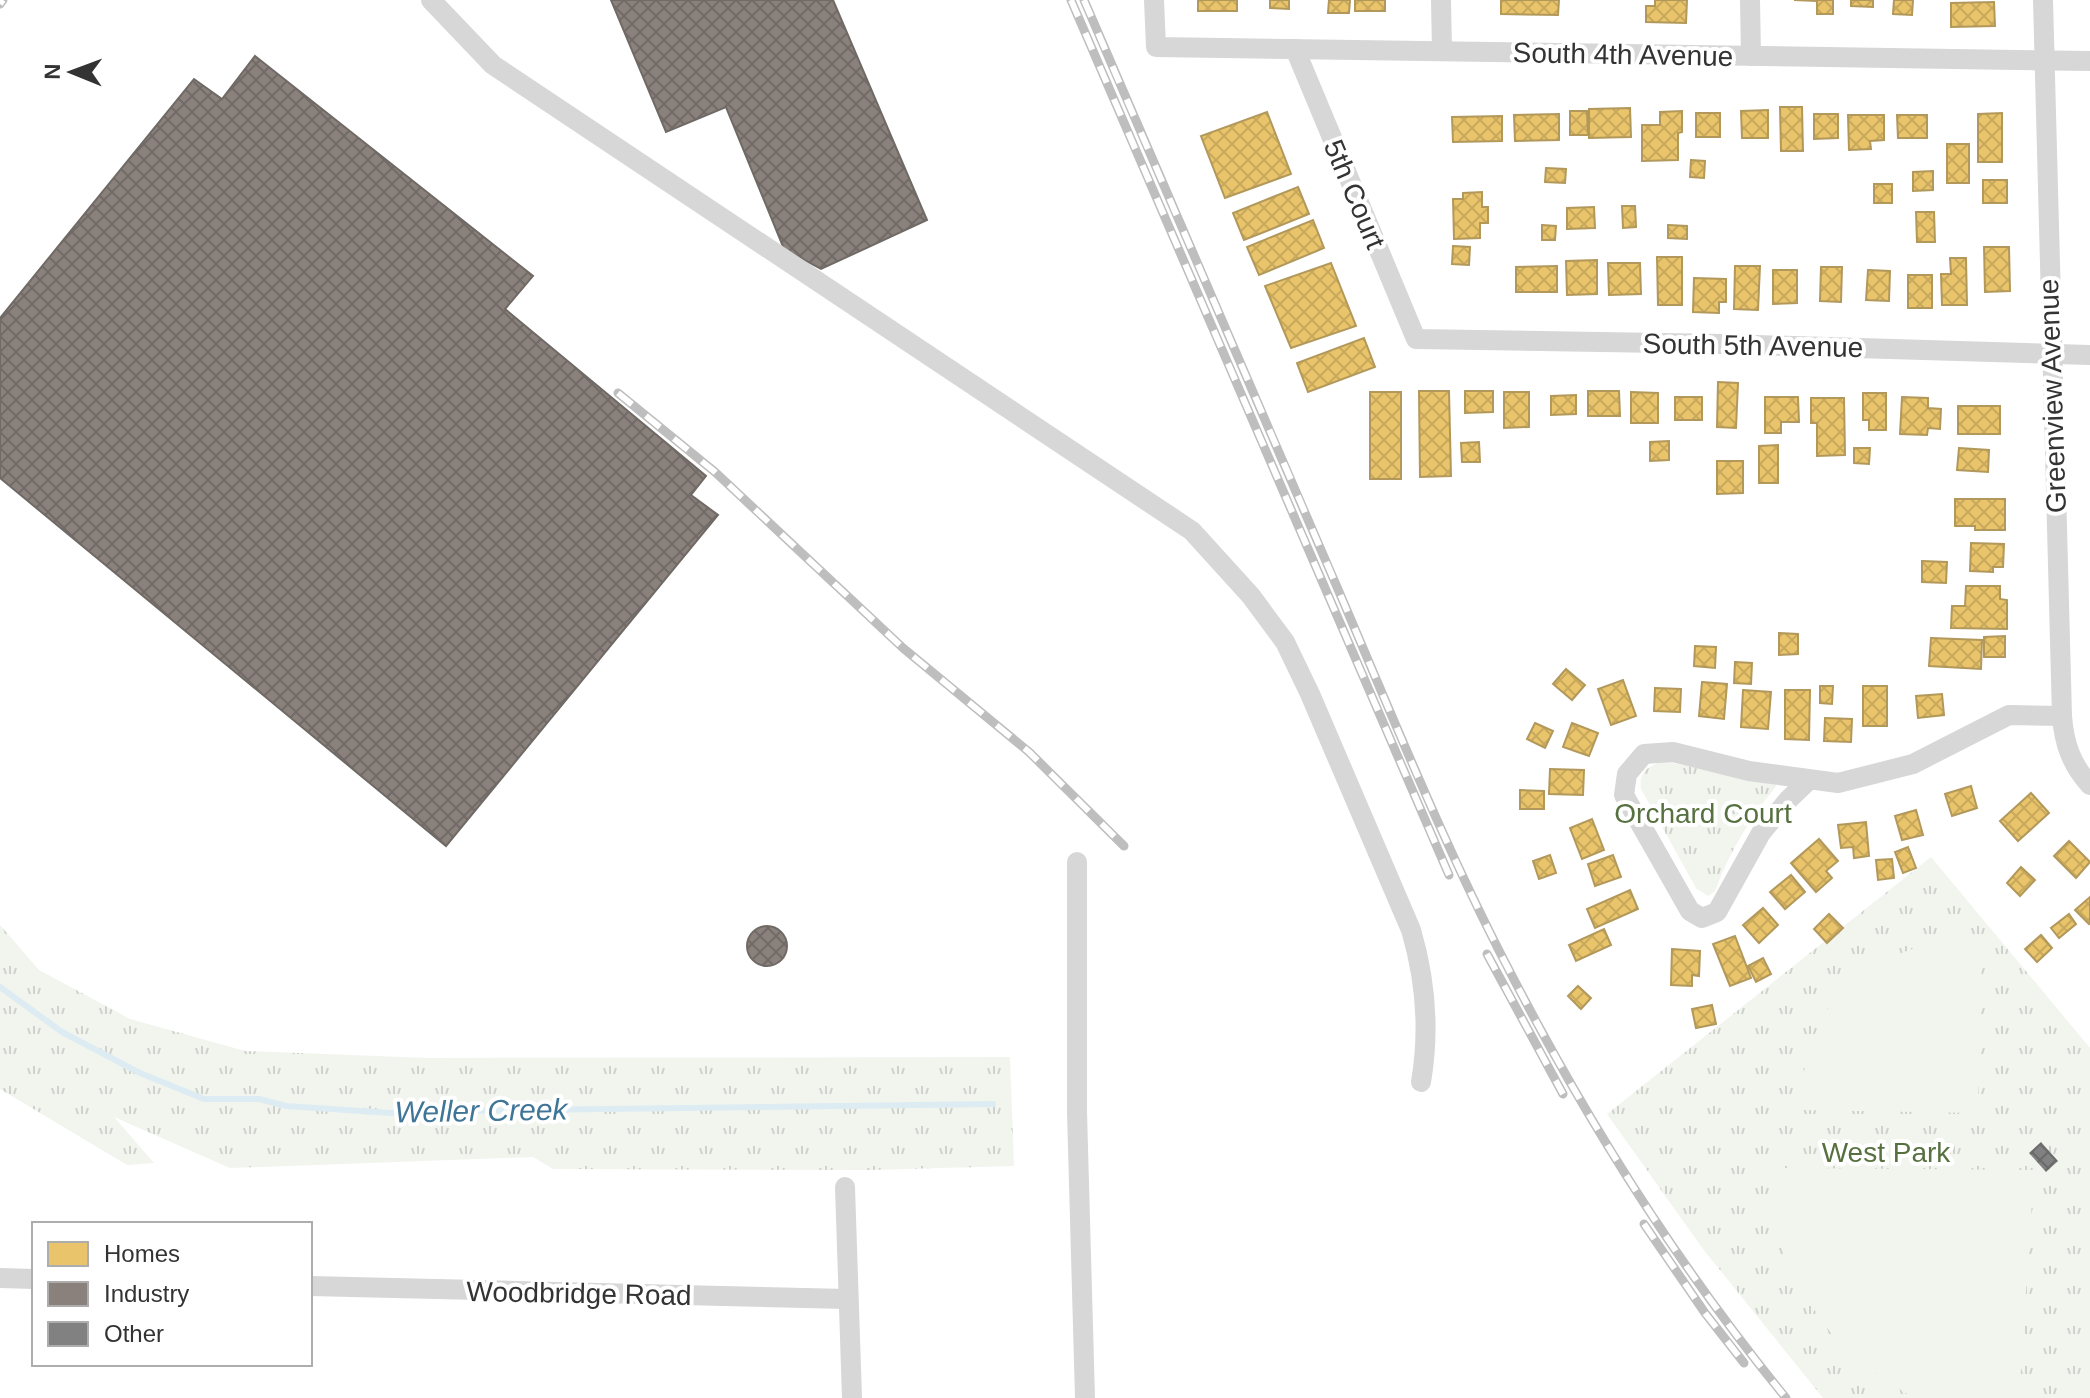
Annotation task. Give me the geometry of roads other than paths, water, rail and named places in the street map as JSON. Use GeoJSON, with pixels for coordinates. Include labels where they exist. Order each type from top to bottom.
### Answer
{"type":"FeatureCollection","features":[{"type":"Feature","properties":{"kind":"street"},"geometry":{"type":"LineString","coordinates":[[431,0],[493,65],[1192,531],[1220,559],[1285,642],[1411,930],[1419,957],[1428,1022],[1421,1082]]}},
{"type":"Feature","properties":{"kind":"street","name":"South 4th Avenue"},"geometry":{"type":"LineString","coordinates":[[1154,0],[1156,47],[2090,61]]}},
{"type":"Feature","properties":{"kind":"street"},"geometry":{"type":"LineString","coordinates":[[1441,0],[1442,51]]}},
{"type":"Feature","properties":{"kind":"street"},"geometry":{"type":"LineString","coordinates":[[1750,0],[1751,56]]}},
{"type":"Feature","properties":{"kind":"street","name":"Greenview Avenue"},"geometry":{"type":"LineString","coordinates":[[2043,0],[2062,716],[2067,749],[2090,785]]}},
{"type":"Feature","properties":{"kind":"street","name":"5th Court"},"geometry":{"type":"LineString","coordinates":[[1295,49],[1416,339]]}},
{"type":"Feature","properties":{"kind":"street","name":"South 5th Avenue"},"geometry":{"type":"LineString","coordinates":[[1416,339],[2090,355]]}},
{"type":"Feature","properties":{"kind":"street"},"geometry":{"type":"LineString","coordinates":[[1810,779],[1761,833],[1717,912],[1702,918],[1690,911],[1624,795],[1627,774],[1644,754],[1673,752],[1749,771],[1810,779],[1838,783],[1913,764],[2009,715],[2062,716]]}},
{"type":"Feature","properties":{"kind":"street"},"geometry":{"type":"LineString","coordinates":[[1077,862],[1077,1112],[1085,1398]]}},
{"type":"Feature","properties":{"kind":"street"},"geometry":{"type":"LineString","coordinates":[[845,1187],[852,1398]]}},
{"type":"Feature","properties":{"kind":"street"},"geometry":{"type":"LineString","coordinates":[[0,1278],[32,1279]]}},
{"type":"Feature","properties":{"kind":"street","name":"Woodbridge Road"},"geometry":{"type":"LineString","coordinates":[[312,1286],[847,1299]]}},
{"type":"Feature","properties":{"kind":"waterway","name":"Weller Creek"},"geometry":{"type":"LineString","coordinates":[[0,987],[62,1032],[140,1073],[204,1099],[259,1099],[286,1106],[421,1115],[448,1111],[993,1104]]}},
{"type":"Feature","properties":{"kind":"railway"},"geometry":{"type":"LineString","coordinates":[[0,4],[3,0]]}},
{"type":"Feature","properties":{"kind":"railway"},"geometry":{"type":"LineString","coordinates":[[1071,0],[1449,875]]}},
{"type":"Feature","properties":{"kind":"railway"},"geometry":{"type":"LineString","coordinates":[[1084,0],[1419,779],[1485,922],[1569,1081],[1636,1190],[1708,1296],[1786,1398]]}},
{"type":"Feature","properties":{"kind":"railway"},"geometry":{"type":"LineString","coordinates":[[618,393],[715,472],[903,648],[1029,752],[1124,846]]}},
{"type":"Feature","properties":{"kind":"railway"},"geometry":{"type":"LineString","coordinates":[[1487,954],[1563,1094]]}},
{"type":"Feature","properties":{"kind":"railway"},"geometry":{"type":"LineString","coordinates":[[1644,1224],[1705,1313],[1744,1363]]}},
{"type":"Feature","properties":{"kind":"park label","name":"Orchard Court"},"geometry":{"type":"Point","coordinates":[1703,813]}},
{"type":"Feature","properties":{"kind":"park label","name":"West Park"},"geometry":{"type":"Point","coordinates":[1886,1152]}}]}
